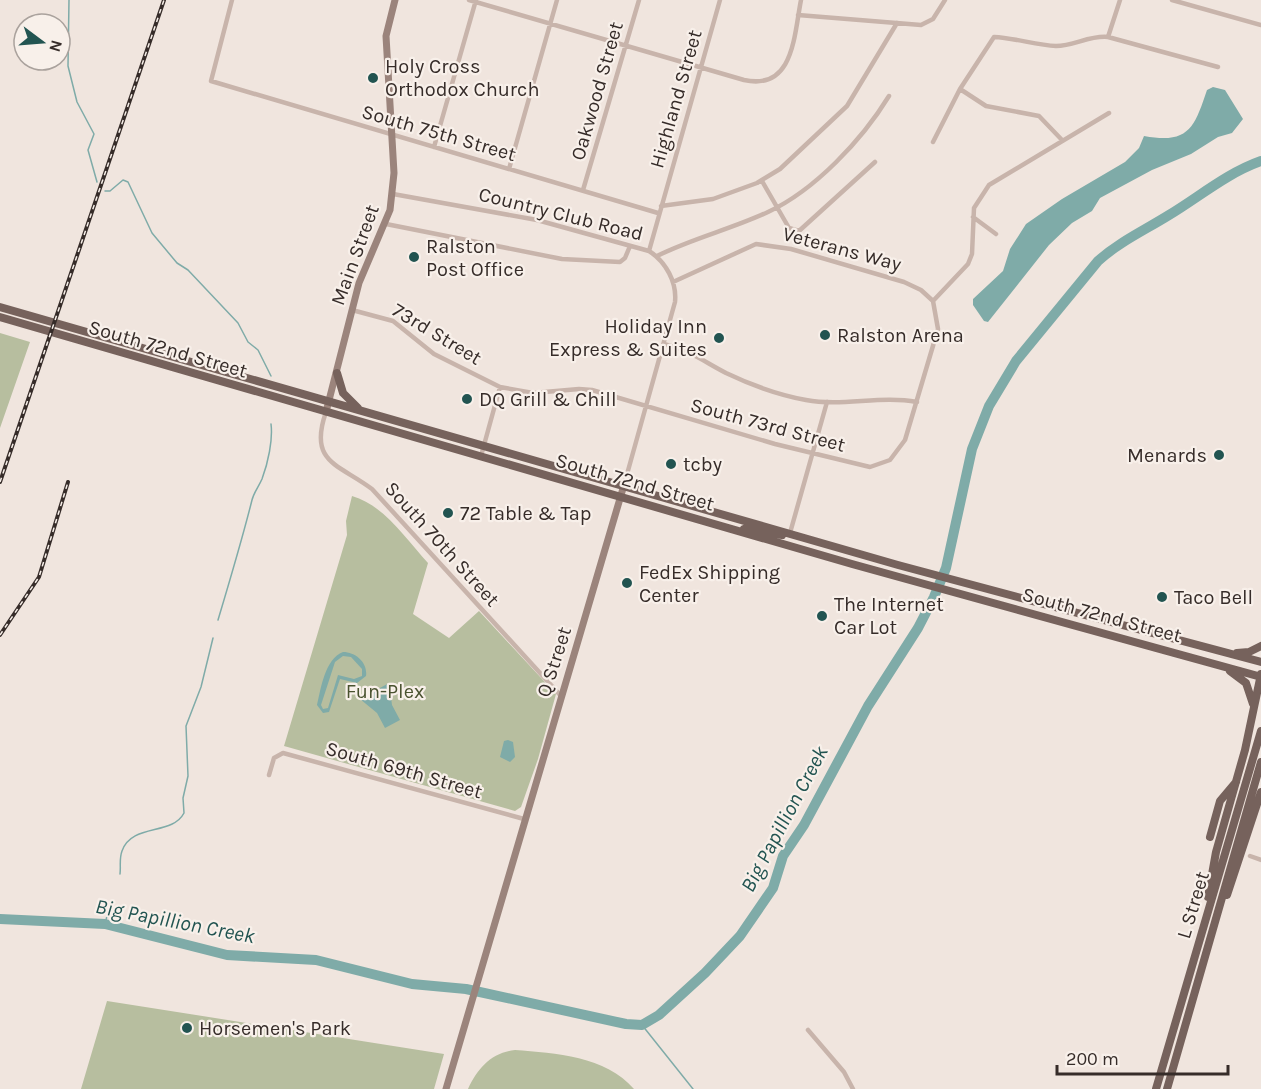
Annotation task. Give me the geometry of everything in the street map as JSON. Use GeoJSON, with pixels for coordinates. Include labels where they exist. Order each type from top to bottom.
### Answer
{"type":"FeatureCollection","features":[{"type":"Feature","properties":{"kind":"main road","name":"Main Street"},"geometry":{"type":"LineString","coordinates":[[326,412],[363,272],[386,224],[393,194],[386,36],[395,0]]}},
{"type":"Feature","properties":{"kind":"main road","name":"South 72nd Street"},"geometry":{"type":"LineString","coordinates":[[0,307],[916,570],[1261,662]]}},
{"type":"Feature","properties":{"kind":"main road","name":"South 72nd Street"},"geometry":{"type":"LineString","coordinates":[[0,317],[911,580],[1261,676]]}},
{"type":"Feature","properties":{"kind":"main road"},"geometry":{"type":"LineString","coordinates":[[337,373],[343,393],[361,411]]}},
{"type":"Feature","properties":{"kind":"main road","name":"Q Street"},"geometry":{"type":"LineString","coordinates":[[446,1089],[624,485]]}},
{"type":"Feature","properties":{"kind":"main road"},"geometry":{"type":"LineString","coordinates":[[739,529],[751,528],[783,536],[790,533]]}},
{"type":"Feature","properties":{"kind":"main road"},"geometry":{"type":"LineString","coordinates":[[1213,650],[1241,653],[1261,646]]}},
{"type":"Feature","properties":{"kind":"main road"},"geometry":{"type":"LineString","coordinates":[[1210,661],[1235,673],[1246,683],[1252,699],[1253,715]]}},
{"type":"Feature","properties":{"kind":"main road"},"geometry":{"type":"LineString","coordinates":[[1206,916],[1216,852],[1258,699],[1261,676]]}},
{"type":"Feature","properties":{"kind":"main road","name":"L Street"},"geometry":{"type":"LineString","coordinates":[[1156,1089],[1261,733]]}},
{"type":"Feature","properties":{"kind":"main road","name":"L Street"},"geometry":{"type":"LineString","coordinates":[[1167,1089],[1261,762]]}},
{"type":"Feature","properties":{"kind":"main road"},"geometry":{"type":"LineString","coordinates":[[1210,837],[1220,801],[1237,780]]}},
{"type":"Feature","properties":{"kind":"main road"},"geometry":{"type":"LineString","coordinates":[[1217,919],[1237,870],[1261,792]]}},
{"type":"Feature","properties":{"kind":"street","name":"South 75th Street"},"geometry":{"type":"LineString","coordinates":[[232,0],[211,81],[658,213]]}},
{"type":"Feature","properties":{"kind":"street"},"geometry":{"type":"LineString","coordinates":[[509,169],[557,0]]}},
{"type":"Feature","properties":{"kind":"street","name":"Oakwood Street"},"geometry":{"type":"LineString","coordinates":[[583,190],[639,0]]}},
{"type":"Feature","properties":{"kind":"street","name":"Highland Street"},"geometry":{"type":"LineString","coordinates":[[661,206],[720,0]]}},
{"type":"Feature","properties":{"kind":"street"},"geometry":{"type":"LineString","coordinates":[[434,147],[474,1],[754,82],[774,78],[788,61],[801,0]]}},
{"type":"Feature","properties":{"kind":"street"},"geometry":{"type":"LineString","coordinates":[[798,15],[921,25],[929,22],[945,0]]}},
{"type":"Feature","properties":{"kind":"street"},"geometry":{"type":"LineString","coordinates":[[1108,37],[1120,0]]}},
{"type":"Feature","properties":{"kind":"street"},"geometry":{"type":"LineString","coordinates":[[1172,0],[1261,26]]}},
{"type":"Feature","properties":{"kind":"street","name":"Country Club Road"},"geometry":{"type":"LineString","coordinates":[[393,194],[537,220],[649,251],[661,206],[713,199],[762,181],[780,169],[847,105],[897,23]]}},
{"type":"Feature","properties":{"kind":"street"},"geometry":{"type":"LineString","coordinates":[[933,142],[960,89],[994,37],[1057,46],[1097,36],[1108,37],[1218,67]]}},
{"type":"Feature","properties":{"kind":"street"},"geometry":{"type":"LineString","coordinates":[[960,89],[986,106],[1039,116],[1062,140]]}},
{"type":"Feature","properties":{"kind":"street"},"geometry":{"type":"LineString","coordinates":[[657,256],[776,208],[799,194],[863,135],[889,96]]}},
{"type":"Feature","properties":{"kind":"street"},"geometry":{"type":"LineString","coordinates":[[664,344],[689,351],[726,373],[754,385],[805,400],[827,402],[898,398],[917,402],[938,329],[933,301],[968,264],[972,254],[973,218],[977,200],[989,184],[1109,112]]}},
{"type":"Feature","properties":{"kind":"street"},"geometry":{"type":"LineString","coordinates":[[762,181],[789,228],[799,231],[875,162]]}},
{"type":"Feature","properties":{"kind":"street"},"geometry":{"type":"LineString","coordinates":[[973,218],[996,234]]}},
{"type":"Feature","properties":{"kind":"street"},"geometry":{"type":"LineString","coordinates":[[386,224],[576,261],[620,262],[625,258],[630,246]]}},
{"type":"Feature","properties":{"kind":"street","name":"Veterans Way"},"geometry":{"type":"LineString","coordinates":[[673,282],[756,244],[769,245],[903,282],[921,290],[933,301]]}},
{"type":"Feature","properties":{"kind":"street"},"geometry":{"type":"LineString","coordinates":[[649,251],[657,256],[673,282]]}},
{"type":"Feature","properties":{"kind":"street","name":"Q Street"},"geometry":{"type":"LineString","coordinates":[[624,485],[675,302],[673,282]]}},
{"type":"Feature","properties":{"kind":"street","name":"73rd Street"},"geometry":{"type":"LineString","coordinates":[[352,310],[393,321],[434,354],[500,387],[533,393],[585,390],[646,406]]}},
{"type":"Feature","properties":{"kind":"street"},"geometry":{"type":"LineString","coordinates":[[481,456],[500,387]]}},
{"type":"Feature","properties":{"kind":"street"},"geometry":{"type":"LineString","coordinates":[[790,533],[827,402]]}},
{"type":"Feature","properties":{"kind":"street","name":"South 73rd Street"},"geometry":{"type":"LineString","coordinates":[[646,406],[813,454],[870,467],[882,465],[899,451],[917,402]]}},
{"type":"Feature","properties":{"kind":"street","name":"South 70th Street"},"geometry":{"type":"LineString","coordinates":[[326,412],[320,437],[326,458],[333,465],[372,489],[561,696]]}},
{"type":"Feature","properties":{"kind":"street","name":"South 69th Street"},"geometry":{"type":"LineString","coordinates":[[269,775],[276,754],[283,753],[524,819]]}},
{"type":"Feature","properties":{"kind":"street"},"geometry":{"type":"LineString","coordinates":[[1250,856],[1261,860]]}},
{"type":"Feature","properties":{"kind":"street"},"geometry":{"type":"LineString","coordinates":[[808,1030],[844,1072],[854,1089]]}},
{"type":"Feature","properties":{"kind":"green space"},"geometry":{"type":"Polygon","coordinates":[[[0,333],[30,342],[0,428],[0,333]]]}},
{"type":"Feature","properties":{"kind":"green space","name":"Fun-Plex"},"geometry":{"type":"Polygon","coordinates":[[[352,496],[364,500],[384,515],[428,563],[413,614],[449,638],[479,611],[556,694],[538,759],[521,807],[515,811],[284,746],[347,535],[346,521],[352,496]]]}},
{"type":"Feature","properties":{"kind":"green space","name":"Horsemen's Park"},"geometry":{"type":"Polygon","coordinates":[[[107,1001],[444,1054],[434,1089],[81,1089],[107,1001]]]}},
{"type":"Feature","properties":{"kind":"green space"},"geometry":{"type":"Polygon","coordinates":[[[515,1050],[563,1055],[595,1063],[609,1069],[634,1089],[468,1089],[476,1074],[492,1058],[515,1050]]]}},
{"type":"Feature","properties":{"kind":"water"},"geometry":{"type":"Polygon","coordinates":[[[1213,87],[1225,90],[1243,119],[1232,133],[1218,137],[1191,154],[1152,170],[1100,198],[1092,211],[1072,223],[1049,245],[988,322],[984,321],[973,305],[973,299],[1003,271],[1010,249],[1026,224],[1062,199],[1125,162],[1139,148],[1144,136],[1171,138],[1187,131],[1198,115],[1207,90],[1213,87]]]}},
{"type":"Feature","properties":{"kind":"water"},"geometry":{"type":"Polygon","coordinates":[[[348,652],[357,656],[365,667],[366,676],[357,683],[340,679],[329,712],[323,713],[317,705],[320,691],[328,667],[337,656],[348,652]],[[343,656],[335,662],[321,705],[323,709],[328,708],[338,675],[354,679],[362,676],[362,669],[351,657],[343,656]]]}},
{"type":"Feature","properties":{"kind":"water"},"geometry":{"type":"Polygon","coordinates":[[[389,683],[392,705],[400,720],[385,728],[377,713],[360,699],[389,683]]]}},
{"type":"Feature","properties":{"kind":"water"},"geometry":{"type":"Polygon","coordinates":[[[504,741],[513,742],[515,757],[510,762],[500,757],[504,741]]]}},
{"type":"Feature","properties":{"kind":"waterway"},"geometry":{"type":"LineString","coordinates":[[69,0],[68,66],[77,102],[94,134],[88,150],[97,182]]}},
{"type":"Feature","properties":{"kind":"waterway","name":"Big Papillion Creek"},"geometry":{"type":"LineString","coordinates":[[0,919],[105,924],[227,955],[316,960],[412,984],[466,989],[626,1024],[642,1025],[659,1015],[705,973],[740,936],[773,888],[783,856],[804,825],[868,706],[918,628],[946,568],[972,449],[989,406],[1016,361],[1106,254],[1225,179],[1261,161]]}},
{"type":"Feature","properties":{"kind":"waterway"},"geometry":{"type":"LineString","coordinates":[[105,191],[110,191],[123,180],[128,182],[152,233],[177,263],[188,270],[238,323],[248,342],[258,350],[271,376]]}},
{"type":"Feature","properties":{"kind":"waterway"},"geometry":{"type":"LineString","coordinates":[[218,620],[253,497],[266,466],[271,444],[271,424]]}},
{"type":"Feature","properties":{"kind":"waterway"},"geometry":{"type":"LineString","coordinates":[[120,874],[121,854],[127,842],[134,836],[171,825],[184,813],[183,798],[188,776],[186,726],[201,687],[213,638]]}},
{"type":"Feature","properties":{"kind":"waterway"},"geometry":{"type":"LineString","coordinates":[[105,924],[110,904]]}},
{"type":"Feature","properties":{"kind":"waterway"},"geometry":{"type":"LineString","coordinates":[[642,1025],[693,1089]]}},
{"type":"Feature","properties":{"kind":"railway"},"geometry":{"type":"LineString","coordinates":[[0,482],[164,0]]}},
{"type":"Feature","properties":{"kind":"railway"},"geometry":{"type":"LineString","coordinates":[[0,635],[39,577],[68,482]]}},
{"type":"Feature","properties":{"kind":"place","name":"Holy Cross Orthodox Church"},"geometry":{"type":"Point","coordinates":[373,78]}},
{"type":"Feature","properties":{"kind":"place","name":"Ralston Post Office"},"geometry":{"type":"Point","coordinates":[414,257]}},
{"type":"Feature","properties":{"kind":"place","name":"Ralston Arena"},"geometry":{"type":"Point","coordinates":[825,335]}},
{"type":"Feature","properties":{"kind":"place","name":"Holiday Inn Express & Suites"},"geometry":{"type":"Point","coordinates":[719,338]}},
{"type":"Feature","properties":{"kind":"place","name":"DQ Grill & Chill"},"geometry":{"type":"Point","coordinates":[467,399]}},
{"type":"Feature","properties":{"kind":"place","name":"Menards"},"geometry":{"type":"Point","coordinates":[1219,455]}},
{"type":"Feature","properties":{"kind":"place","name":"tcby"},"geometry":{"type":"Point","coordinates":[671,464]}},
{"type":"Feature","properties":{"kind":"place","name":"72 Table & Tap"},"geometry":{"type":"Point","coordinates":[448,513]}},
{"type":"Feature","properties":{"kind":"place","name":"FedEx Shipping Center"},"geometry":{"type":"Point","coordinates":[627,583]}},
{"type":"Feature","properties":{"kind":"place","name":"Taco Bell"},"geometry":{"type":"Point","coordinates":[1162,597]}},
{"type":"Feature","properties":{"kind":"place","name":"The Internet Car Lot"},"geometry":{"type":"Point","coordinates":[822,616]}},
{"type":"Feature","properties":{"kind":"place","name":"Horsemen's Park"},"geometry":{"type":"Point","coordinates":[187,1028]}}]}
